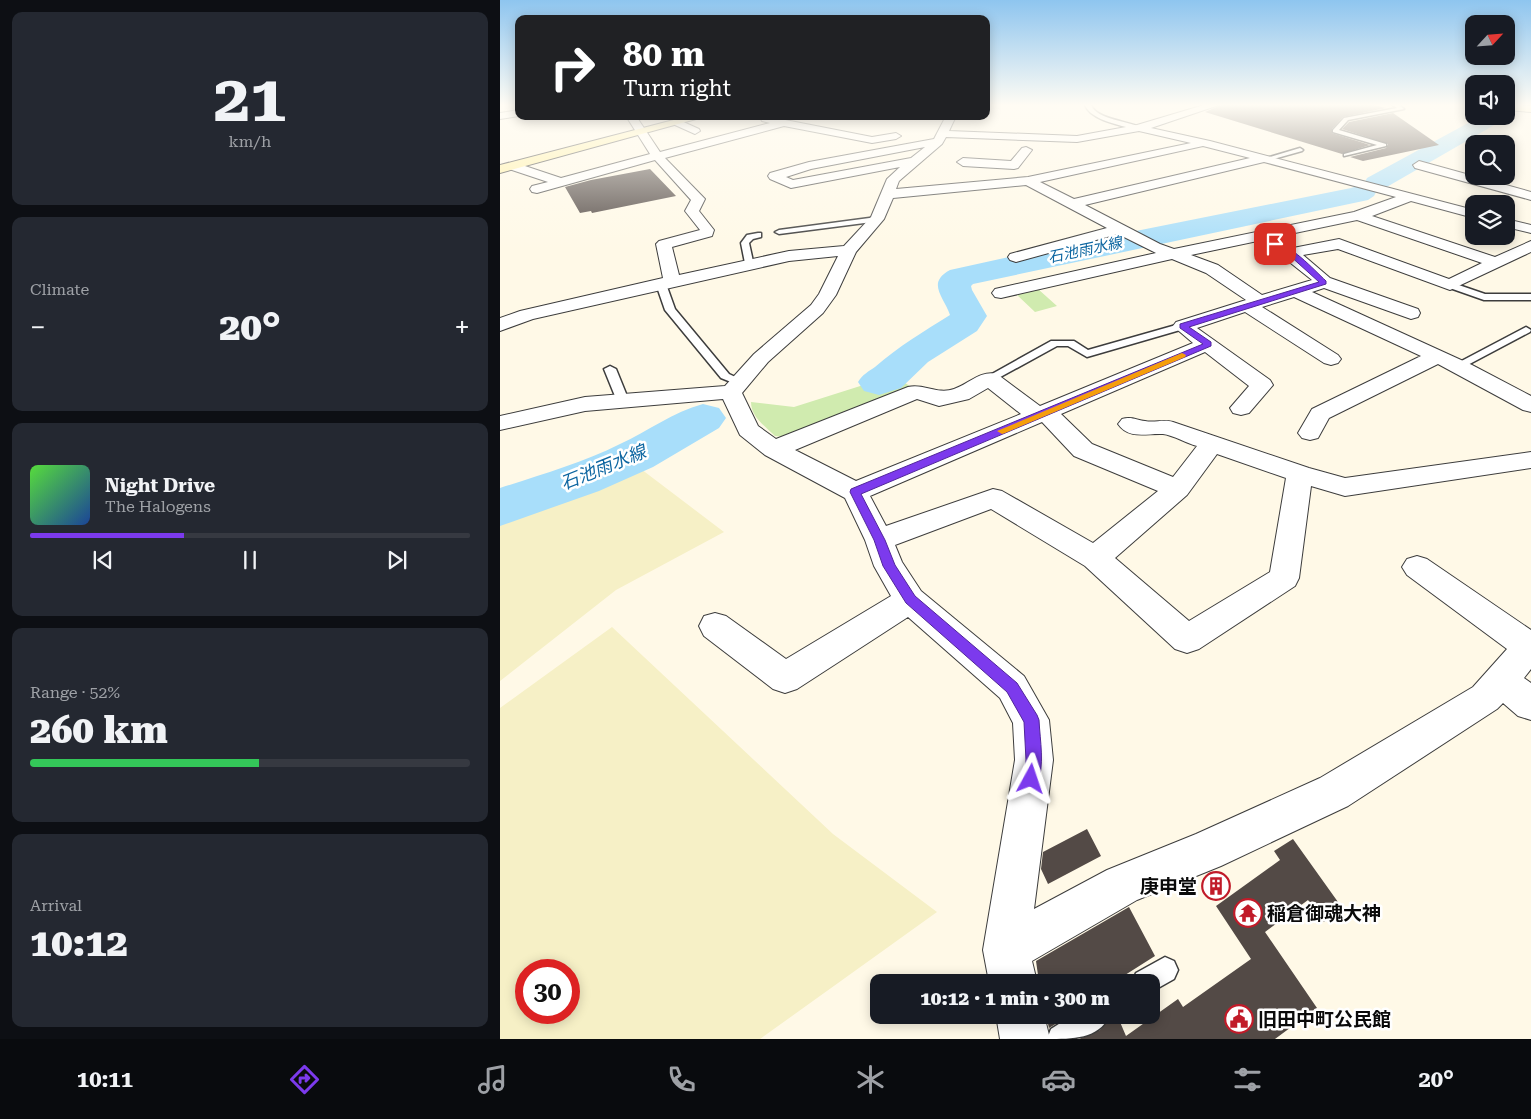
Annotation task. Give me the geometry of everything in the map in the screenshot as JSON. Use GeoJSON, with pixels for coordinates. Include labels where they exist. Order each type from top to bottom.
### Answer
{"type":"FeatureCollection","features":[{"type":"Feature","properties":{"kind":"street"},"geometry":{"type":"LineString","coordinates":[[500,169],[561,153]]}},
{"type":"Feature","properties":{"kind":"street"},"geometry":{"type":"LineString","coordinates":[[656,153],[698,199],[692,211],[707,230],[707,233],[664,244],[667,283]]}},
{"type":"Feature","properties":{"kind":"street"},"geometry":{"type":"LineString","coordinates":[[537,189],[667,153]]}},
{"type":"Feature","properties":{"kind":"street"},"geometry":{"type":"LineString","coordinates":[[861,153],[774,176],[791,184],[883,153]]}},
{"type":"Feature","properties":{"kind":"street"},"geometry":{"type":"LineString","coordinates":[[500,423],[585,404],[736,387],[761,358],[817,309],[827,295],[849,250],[882,206],[893,179],[921,153]]}},
{"type":"Feature","properties":{"kind":"street"},"geometry":{"type":"LineString","coordinates":[[972,153],[961,164],[1014,165],[1027,153]]}},
{"type":"Feature","properties":{"kind":"street"},"geometry":{"type":"LineString","coordinates":[[1114,153],[1179,178]]}},
{"type":"Feature","properties":{"kind":"street"},"geometry":{"type":"LineString","coordinates":[[882,206],[1028,182],[1159,153]]}},
{"type":"Feature","properties":{"kind":"street"},"geometry":{"type":"LineString","coordinates":[[1244,153],[1465,212]]}},
{"type":"Feature","properties":{"kind":"street"},"geometry":{"type":"LineString","coordinates":[[1441,158],[1433,158],[1420,165],[1465,177]]}},
{"type":"Feature","properties":{"kind":"street"},"geometry":{"type":"LineString","coordinates":[[1072,204],[1264,159]]}},
{"type":"Feature","properties":{"kind":"street"},"geometry":{"type":"LineString","coordinates":[[513,166],[561,182]]}},
{"type":"Feature","properties":{"kind":"street"},"geometry":{"type":"LineString","coordinates":[[1028,182],[1154,247],[1212,269],[1254,304],[1331,359]]}},
{"type":"Feature","properties":{"kind":"street"},"geometry":{"type":"LineString","coordinates":[[1456,186],[1465,182]]}},
{"type":"Feature","properties":{"kind":"street"},"geometry":{"type":"LineString","coordinates":[[1492,185],[1531,196]]}},
{"type":"Feature","properties":{"kind":"street"},"geometry":{"type":"LineString","coordinates":[[1427,202],[1442,194]]}},
{"type":"Feature","properties":{"kind":"street"},"geometry":{"type":"LineString","coordinates":[[1001,293],[1174,254],[1358,216],[1410,197]]}},
{"type":"Feature","properties":{"kind":"street"},"geometry":{"type":"LineString","coordinates":[[1358,216],[1496,263]]}},
{"type":"Feature","properties":{"kind":"street"},"geometry":{"type":"LineString","coordinates":[[1450,229],[1465,223]]}},
{"type":"Feature","properties":{"kind":"street"},"geometry":{"type":"LineString","coordinates":[[1515,225],[1531,229]]}},
{"type":"Feature","properties":{"kind":"street"},"geometry":{"type":"LineString","coordinates":[[1016,257],[1051,247],[1080,242],[1119,229]]}},
{"type":"Feature","properties":{"kind":"street"},"geometry":{"type":"LineString","coordinates":[[1260,236],[1290,253],[1324,282],[1411,313]]}},
{"type":"Feature","properties":{"kind":"street"},"geometry":{"type":"LineString","coordinates":[[1290,253],[1339,244],[1450,285],[1531,246]]}},
{"type":"Feature","properties":{"kind":"street"},"geometry":{"type":"LineString","coordinates":[[500,326],[527,315],[788,256],[849,250]]}},
{"type":"Feature","properties":{"kind":"street"},"geometry":{"type":"LineString","coordinates":[[1034,268],[1050,282]]}},
{"type":"Feature","properties":{"kind":"street"},"geometry":{"type":"LineString","coordinates":[[1183,326],[1324,282]]}},
{"type":"Feature","properties":{"kind":"street"},"geometry":{"type":"LineString","coordinates":[[1296,290],[1436,357],[1527,397]]}},
{"type":"Feature","properties":{"kind":"street"},"geometry":{"type":"LineString","coordinates":[[1183,326],[1262,385],[1241,408]]}},
{"type":"Feature","properties":{"kind":"street"},"geometry":{"type":"LineString","coordinates":[[855,492],[1208,344]]}},
{"type":"Feature","properties":{"kind":"street"},"geometry":{"type":"LineString","coordinates":[[1310,433],[1320,414],[1436,357]]}},
{"type":"Feature","properties":{"kind":"street"},"geometry":{"type":"LineString","coordinates":[[774,449],[916,392],[939,399],[961,394],[988,379],[1042,414],[1084,450],[1178,489]]}},
{"type":"Feature","properties":{"kind":"street"},"geometry":{"type":"LineString","coordinates":[[736,387],[748,430],[774,449],[855,492],[879,540],[889,566],[910,600],[1012,687],[1031,720],[1034,760],[1010,966]]}},
{"type":"Feature","properties":{"kind":"street"},"geometry":{"type":"LineString","coordinates":[[1130,424],[1142,429],[1165,427],[1300,474],[1345,487],[1531,460]]}},
{"type":"Feature","properties":{"kind":"street"},"geometry":{"type":"LineString","coordinates":[[1096,558],[1178,489],[1212,443]]}},
{"type":"Feature","properties":{"kind":"street"},"geometry":{"type":"LineString","coordinates":[[879,540],[993,498],[1096,558],[1187,640],[1284,578],[1300,474]]}},
{"type":"Feature","properties":{"kind":"street"},"geometry":{"type":"LineString","coordinates":[[1010,966],[1122,885],[1206,851],[1334,792],[1484,698],[1530,646],[1417,567]]}},
{"type":"Feature","properties":{"kind":"street"},"geometry":{"type":"LineString","coordinates":[[715,626],[785,678],[910,600]]}},
{"type":"Feature","properties":{"kind":"street"},"geometry":{"type":"LineString","coordinates":[[1499,680],[1531,704]]}},
{"type":"Feature","properties":{"kind":"street"},"geometry":{"type":"LineString","coordinates":[[1022,1024],[1025,1039]]}},
{"type":"Feature","properties":{"kind":"lane"},"geometry":{"type":"LineString","coordinates":[[1264,159],[1286,153]]}},
{"type":"Feature","properties":{"kind":"lane"},"geometry":{"type":"LineString","coordinates":[[1346,155],[1352,153]]}},
{"type":"Feature","properties":{"kind":"lane"},"geometry":{"type":"LineString","coordinates":[[779,232],[882,206]]}},
{"type":"Feature","properties":{"kind":"lane"},"geometry":{"type":"LineString","coordinates":[[749,266],[745,243],[750,237],[758,235]]}},
{"type":"Feature","properties":{"kind":"lane"},"geometry":{"type":"LineString","coordinates":[[667,283],[670,310],[736,387]]}},
{"type":"Feature","properties":{"kind":"lane"},"geometry":{"type":"LineString","coordinates":[[1450,285],[1484,297],[1531,298]]}},
{"type":"Feature","properties":{"kind":"lane"},"geometry":{"type":"LineString","coordinates":[[988,379],[1055,344],[1070,343],[1087,354],[1183,326]]}},
{"type":"Feature","properties":{"kind":"lane"},"geometry":{"type":"LineString","coordinates":[[1458,366],[1526,330]]}},
{"type":"Feature","properties":{"kind":"lane"},"geometry":{"type":"LineString","coordinates":[[610,369],[623,401]]}},
{"type":"Feature","properties":{"kind":"lane"},"geometry":{"type":"LineString","coordinates":[[1061,1039],[1084,1024]]}},
{"type":"Feature","properties":{"kind":"shaded area"},"geometry":{"type":"Polygon","coordinates":[[[637,466],[724,532],[616,590],[500,681],[500,513],[637,466]]]}},
{"type":"Feature","properties":{"kind":"shaded area"},"geometry":{"type":"Polygon","coordinates":[[[612,627],[833,834],[937,912],[760,1039],[500,1039],[500,708],[612,627]]]}},
{"type":"Feature","properties":{"kind":"green space"},"geometry":{"type":"Polygon","coordinates":[[[1038,289],[1057,306],[1035,312],[1016,294],[1038,289]]]}},
{"type":"Feature","properties":{"kind":"green space"},"geometry":{"type":"Polygon","coordinates":[[[900,380],[910,386],[787,437],[775,436],[759,421],[753,412],[751,402],[794,407],[876,381],[881,386],[900,380]]]}},
{"type":"Feature","properties":{"kind":"building"},"geometry":{"type":"Polygon","coordinates":[[[1364,153],[1399,153],[1363,161],[1350,157],[1364,153]]]}},
{"type":"Feature","properties":{"kind":"building"},"geometry":{"type":"Polygon","coordinates":[[[650,169],[676,196],[592,213],[591,211],[580,213],[565,187],[591,180],[650,169]]]}},
{"type":"Feature","properties":{"kind":"building"},"geometry":{"type":"Polygon","coordinates":[[[1087,829],[1101,856],[1048,884],[1041,869],[1043,852],[1087,829]]]}},
{"type":"Feature","properties":{"kind":"building"},"geometry":{"type":"Polygon","coordinates":[[[1293,839],[1343,909],[1324,922],[1308,900],[1265,932],[1317,1008],[1275,1039],[1079,1039],[1100,1030],[1105,1024],[1121,1024],[1126,1036],[1143,1024],[1160,1024],[1160,1012],[1178,999],[1183,1007],[1251,959],[1216,906],[1280,860],[1274,851],[1293,839]]]}},
{"type":"Feature","properties":{"kind":"building"},"geometry":{"type":"Polygon","coordinates":[[[1129,907],[1155,956],[1127,974],[1038,974],[1036,961],[1129,907]]]}},
{"type":"Feature","properties":{"kind":"waterway","name":"石池雨水線"},"geometry":{"type":"LineString","coordinates":[[1376,183],[1429,153]]}},
{"type":"Feature","properties":{"kind":"waterway","name":"石池雨水線"},"geometry":{"type":"LineString","coordinates":[[879,382],[886,379],[914,354],[964,323],[969,316],[954,288],[955,281],[962,277],[1359,194],[1365,191]]}},
{"type":"Feature","properties":{"kind":"waterway","name":"石池雨水線"},"geometry":{"type":"LineString","coordinates":[[500,507],[581,479],[636,456],[703,418]]}},
{"type":"Feature","properties":{"kind":"slow traffic"},"geometry":{"type":"LineString","coordinates":[[1002,431],[1182,355]]}},
{"type":"Feature","properties":{"kind":"place","name":"庚申堂"},"geometry":{"type":"Point","coordinates":[1216,886]}},
{"type":"Feature","properties":{"kind":"place","name":"稲倉御魂大神"},"geometry":{"type":"Point","coordinates":[1248,913]}},
{"type":"Feature","properties":{"kind":"place","name":"旧田中町公民館"},"geometry":{"type":"Point","coordinates":[1239,1019]}},
{"type":"Feature","properties":{"kind":"route"},"geometry":{"type":"LineString","coordinates":[[1031,779],[1034,760],[1031,720],[1012,687],[910,600],[889,566],[879,540],[855,492],[1208,344],[1183,326],[1324,282],[1290,253],[1275,244]]}}]}
